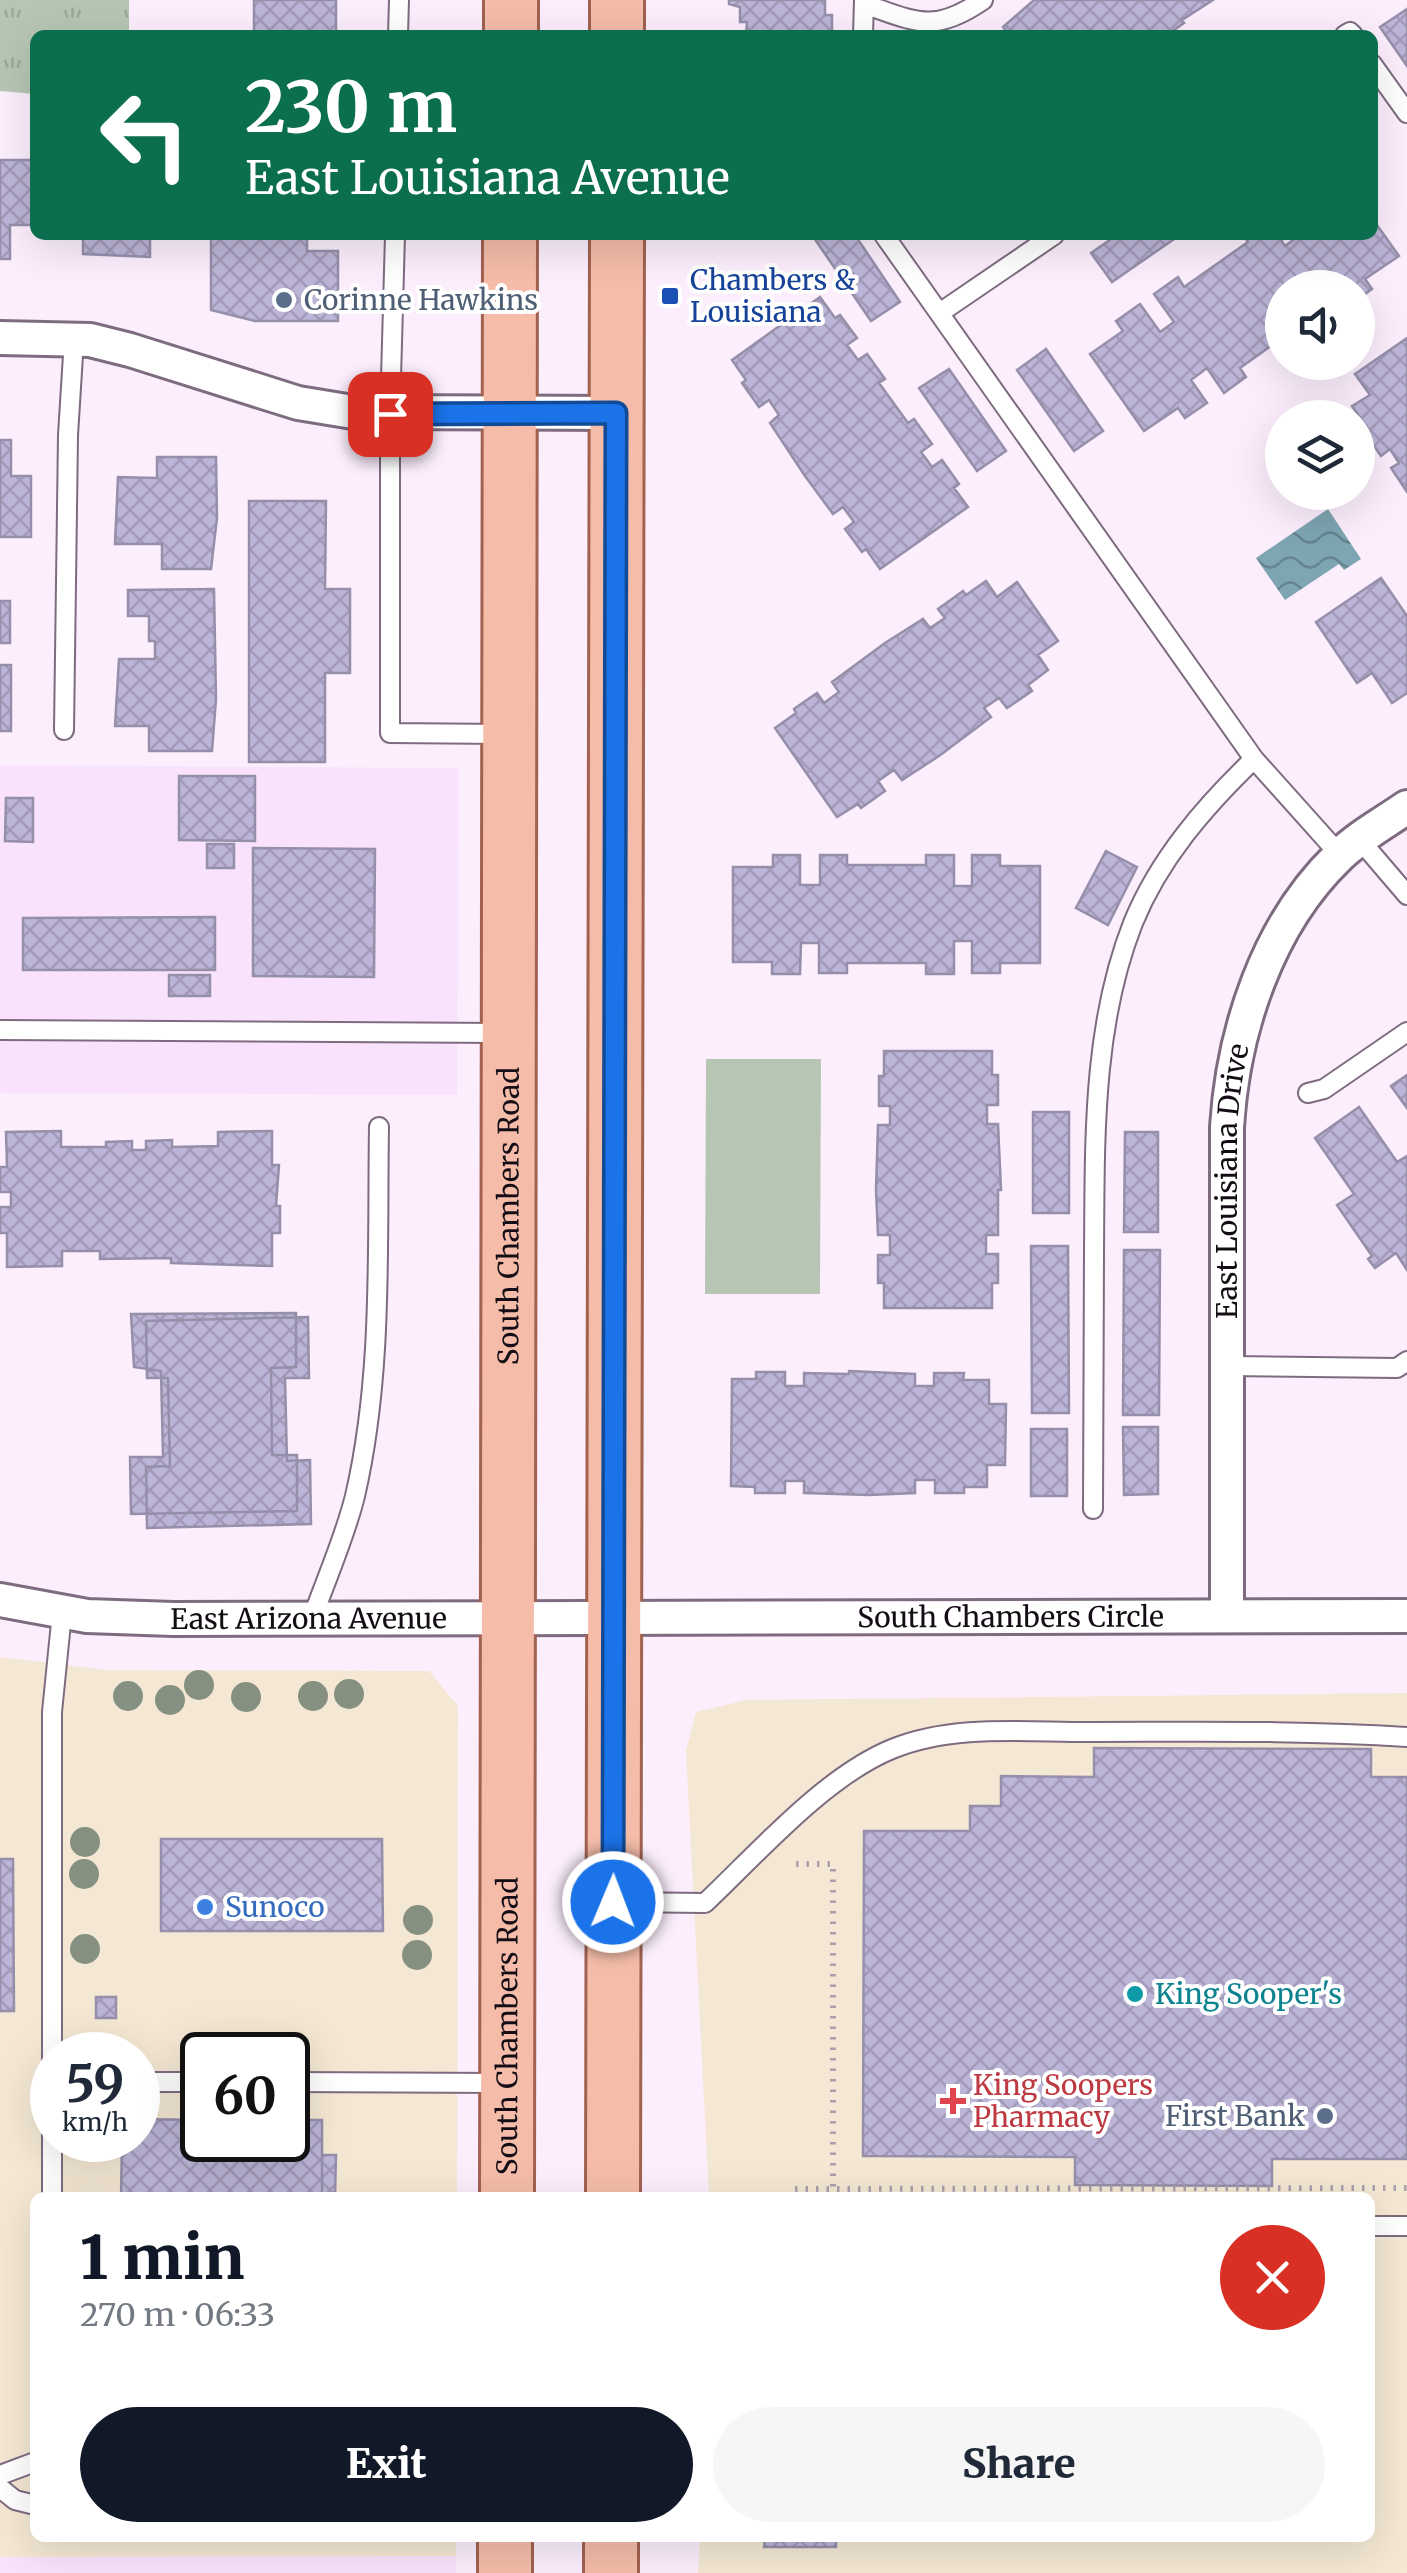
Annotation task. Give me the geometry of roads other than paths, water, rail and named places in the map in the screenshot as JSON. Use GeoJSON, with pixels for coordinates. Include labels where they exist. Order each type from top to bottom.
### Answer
{"type":"FeatureCollection","features":[{"type":"Feature","properties":{"kind":"main road"},"geometry":{"type":"LineString","coordinates":[[511,0],[511,30]]}},
{"type":"Feature","properties":{"kind":"main road"},"geometry":{"type":"LineString","coordinates":[[617,0],[617,30]]}},
{"type":"Feature","properties":{"kind":"main road","name":"South Chambers Road"},"geometry":{"type":"LineString","coordinates":[[506,2192],[510,240]]}},
{"type":"Feature","properties":{"kind":"main road"},"geometry":{"type":"LineString","coordinates":[[613,2192],[617,240]]}},
{"type":"Feature","properties":{"kind":"main road"},"geometry":{"type":"LineString","coordinates":[[611,2542],[611,2573]]}},
{"type":"Feature","properties":{"kind":"street"},"geometry":{"type":"LineString","coordinates":[[0,338],[74,339],[130,350],[313,406],[390,414],[616,413]]}},
{"type":"Feature","properties":{"kind":"street","name":"East Louisiana Drive"},"geometry":{"type":"LineString","coordinates":[[1227,1616],[1228,1127],[1237,1051],[1266,966],[1306,896],[1350,848],[1407,807]]}},
{"type":"Feature","properties":{"kind":"street","name":"East Arizona Avenue"},"geometry":{"type":"LineString","coordinates":[[0,1600],[62,1613],[140,1619],[616,1619]]}},
{"type":"Feature","properties":{"kind":"street","name":"South Chambers Circle"},"geometry":{"type":"LineString","coordinates":[[616,1619],[1407,1616]]}},
{"type":"Feature","properties":{"kind":"lane"},"geometry":{"type":"LineString","coordinates":[[398,0],[398,30]]}},
{"type":"Feature","properties":{"kind":"lane"},"geometry":{"type":"LineString","coordinates":[[863,30],[864,2],[910,20],[936,24],[983,0]]}},
{"type":"Feature","properties":{"kind":"lane"},"geometry":{"type":"LineString","coordinates":[[1378,72],[1407,113]]}},
{"type":"Feature","properties":{"kind":"lane"},"geometry":{"type":"LineString","coordinates":[[395,240],[390,414],[390,733],[510,734]]}},
{"type":"Feature","properties":{"kind":"lane"},"geometry":{"type":"LineString","coordinates":[[888,240],[1254,759],[1350,848],[1407,894]]}},
{"type":"Feature","properties":{"kind":"lane"},"geometry":{"type":"LineString","coordinates":[[941,312],[1047,240]]}},
{"type":"Feature","properties":{"kind":"lane"},"geometry":{"type":"LineString","coordinates":[[64,730],[68,435],[74,339]]}},
{"type":"Feature","properties":{"kind":"lane"},"geometry":{"type":"LineString","coordinates":[[1094,1509],[1095,1159],[1099,1072],[1109,1005],[1134,920],[1169,856],[1195,821],[1254,759]]}},
{"type":"Feature","properties":{"kind":"lane"},"geometry":{"type":"LineString","coordinates":[[0,1030],[509,1033]]}},
{"type":"Feature","properties":{"kind":"lane"},"geometry":{"type":"LineString","coordinates":[[1308,1093],[1324,1090],[1407,1032]]}},
{"type":"Feature","properties":{"kind":"lane"},"geometry":{"type":"LineString","coordinates":[[312,1619],[354,1499],[368,1425],[376,1335],[379,1127]]}},
{"type":"Feature","properties":{"kind":"lane"},"geometry":{"type":"LineString","coordinates":[[1228,1366],[1404,1370]]}},
{"type":"Feature","properties":{"kind":"lane"},"geometry":{"type":"LineString","coordinates":[[52,2032],[52,1712],[62,1613]]}},
{"type":"Feature","properties":{"kind":"lane"},"geometry":{"type":"LineString","coordinates":[[613,1902],[704,1903],[838,1781],[890,1750],[926,1739],[990,1732],[1280,1731],[1407,1737]]}},
{"type":"Feature","properties":{"kind":"lane"},"geometry":{"type":"LineString","coordinates":[[310,2082],[507,2084]]}},
{"type":"Feature","properties":{"kind":"lane"},"geometry":{"type":"LineString","coordinates":[[52,2162],[52,2192]]}},
{"type":"Feature","properties":{"kind":"lane"},"geometry":{"type":"LineString","coordinates":[[1375,2226],[1407,2226]]}},
{"type":"Feature","properties":{"kind":"lane"},"geometry":{"type":"LineString","coordinates":[[0,2476],[30,2464]]}},
{"type":"Feature","properties":{"kind":"lane"},"geometry":{"type":"LineString","coordinates":[[0,2488],[15,2500],[30,2504]]}},
{"type":"Feature","properties":{"kind":"water"},"geometry":{"type":"Polygon","coordinates":[[[1329,510],[1361,559],[1344,570],[1339,564],[1285,600],[1256,558],[1329,510]]]}},
{"type":"Feature","properties":{"kind":"place","name":"Chambers & Louisiana"},"geometry":{"type":"Point","coordinates":[670,296]}},
{"type":"Feature","properties":{"kind":"place","name":"Corinne Hawkins"},"geometry":{"type":"Point","coordinates":[284,300]}},
{"type":"Feature","properties":{"kind":"place","name":"Sunoco"},"geometry":{"type":"Point","coordinates":[205,1907]}},
{"type":"Feature","properties":{"kind":"place","name":"King Sooper's"},"geometry":{"type":"Point","coordinates":[1135,1994]}},
{"type":"Feature","properties":{"kind":"place","name":"King Soopers Pharmacy"},"geometry":{"type":"Point","coordinates":[953,2101]}},
{"type":"Feature","properties":{"kind":"place","name":"First Bank"},"geometry":{"type":"Point","coordinates":[1325,2116]}}]}
